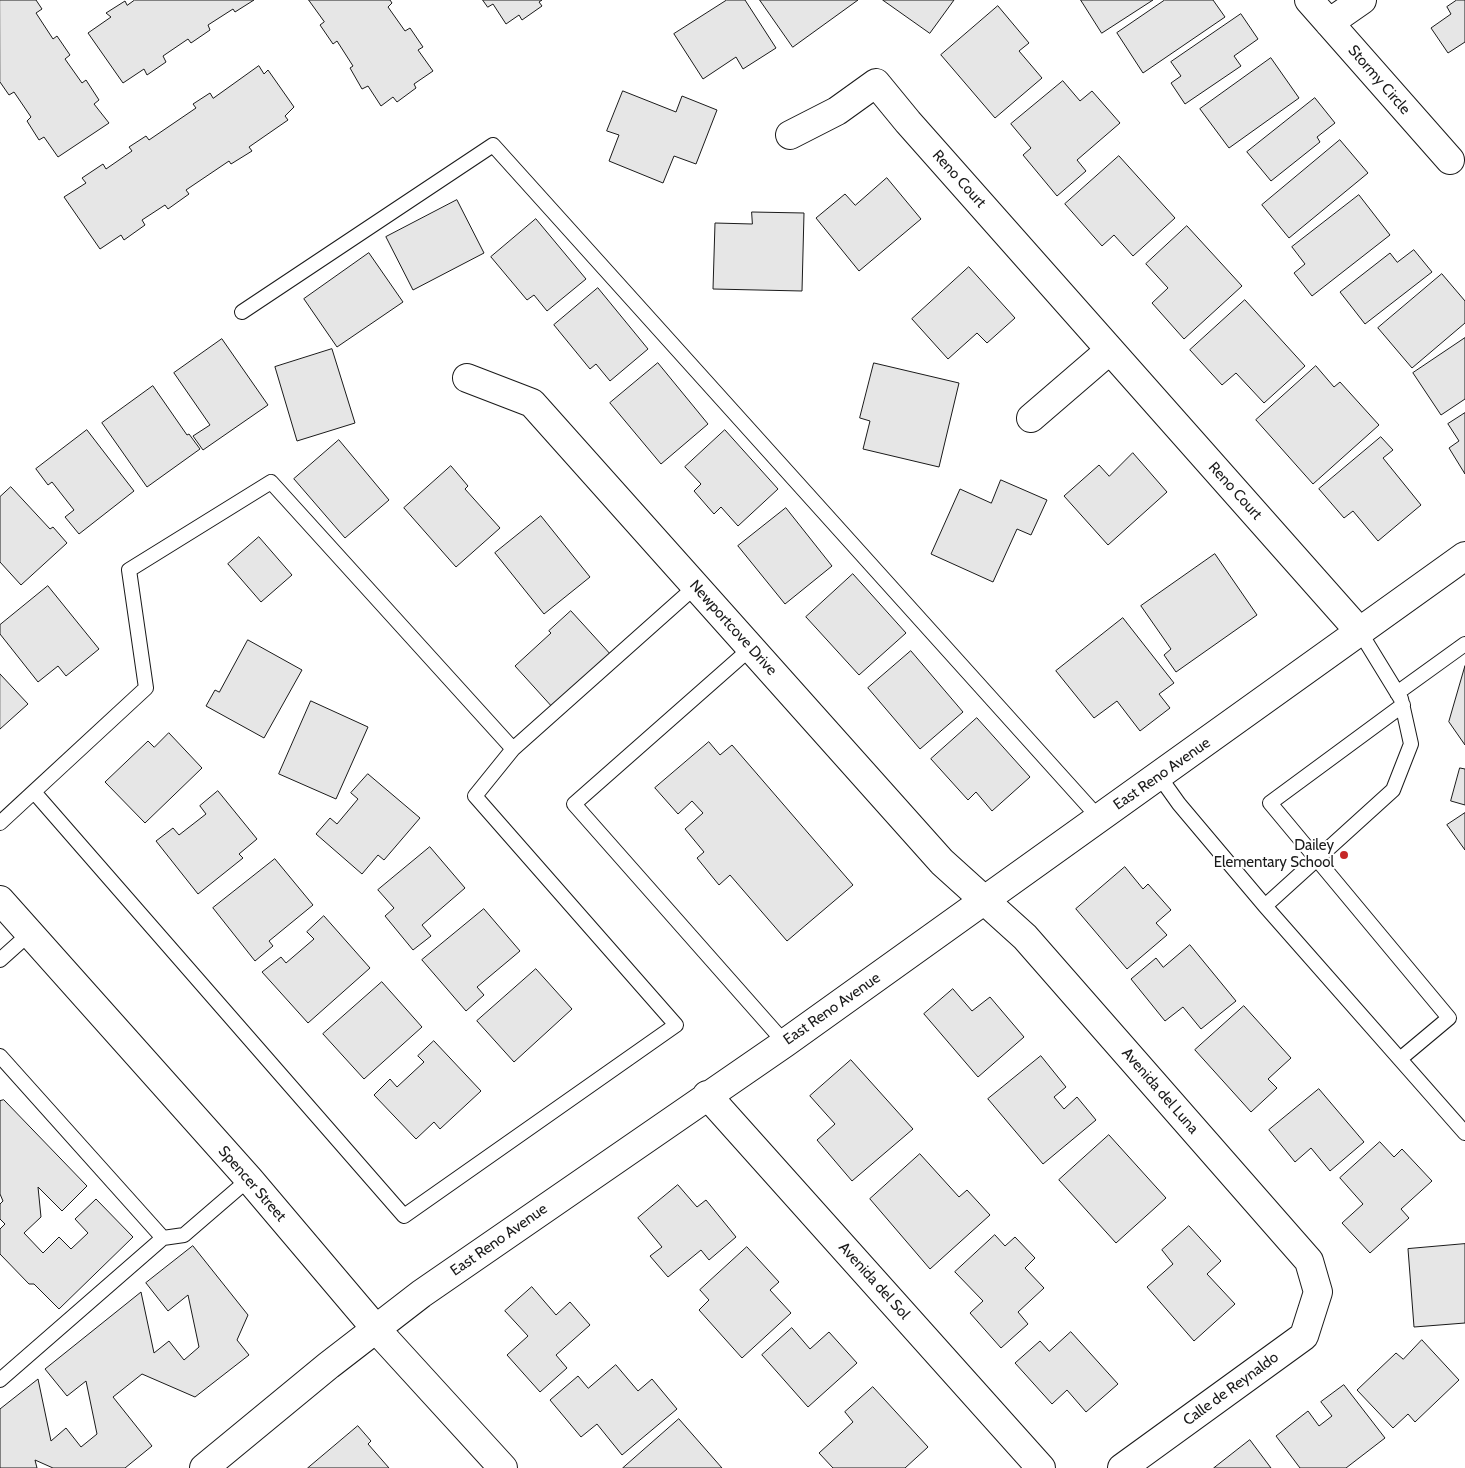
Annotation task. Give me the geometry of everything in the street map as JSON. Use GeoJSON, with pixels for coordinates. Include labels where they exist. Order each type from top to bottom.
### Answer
{"type":"FeatureCollection","features":[{"type":"Feature","properties":{"kind":"street","name":"Stormy Circle"},"geometry":{"type":"LineString","coordinates":[[1309,0],[1450,160]]}},
{"type":"Feature","properties":{"kind":"street"},"geometry":{"type":"LineString","coordinates":[[1329,23],[1362,0]]}},
{"type":"Feature","properties":{"kind":"street","name":"Reno Court"},"geometry":{"type":"LineString","coordinates":[[790,135],[836,111],[876,83],[908,122],[1360,632]]}},
{"type":"Feature","properties":{"kind":"street"},"geometry":{"type":"LineString","coordinates":[[1031,418],[1110,350]]}},
{"type":"Feature","properties":{"kind":"street","name":"Newportcove Drive"},"geometry":{"type":"LineString","coordinates":[[467,378],[532,403],[942,862],[984,900]]}},
{"type":"Feature","properties":{"kind":"street","name":"East Reno Avenue"},"geometry":{"type":"LineString","coordinates":[[204,1468],[421,1294],[785,1042],[1465,556]]}},
{"type":"Feature","properties":{"kind":"street","name":"Spencer Street"},"geometry":{"type":"LineString","coordinates":[[0,900],[249,1179],[376,1329],[503,1468]]}},
{"type":"Feature","properties":{"kind":"street","name":"Avenida del Luna"},"geometry":{"type":"LineString","coordinates":[[984,900],[1025,937],[1309,1261],[1318,1292]]}},
{"type":"Feature","properties":{"kind":"street","name":"Avenida del Sol"},"geometry":{"type":"LineString","coordinates":[[707,1095],[1040,1468]]}},
{"type":"Feature","properties":{"kind":"street","name":"Calle de Reynaldo"},"geometry":{"type":"LineString","coordinates":[[1122,1468],[1304,1336],[1318,1292]]}},
{"type":"Feature","properties":{"kind":"lane"},"geometry":{"type":"LineString","coordinates":[[242,312],[493,145],[1099,818]]}},
{"type":"Feature","properties":{"kind":"lane"},"geometry":{"type":"LineString","coordinates":[[0,823],[146,688],[129,570],[271,482],[513,749]]}},
{"type":"Feature","properties":{"kind":"lane"},"geometry":{"type":"LineString","coordinates":[[34,792],[404,1216],[676,1025],[475,796],[513,749],[696,586]]}},
{"type":"Feature","properties":{"kind":"lane"},"geometry":{"type":"LineString","coordinates":[[1266,906],[1393,790],[1411,744],[1400,699],[1360,632]]}},
{"type":"Feature","properties":{"kind":"lane"},"geometry":{"type":"LineString","coordinates":[[1400,1059],[1449,1018],[1270,803],[1400,699],[1465,644]]}},
{"type":"Feature","properties":{"kind":"lane"},"geometry":{"type":"LineString","coordinates":[[751,648],[574,804],[785,1042]]}},
{"type":"Feature","properties":{"kind":"lane"},"geometry":{"type":"LineString","coordinates":[[1159,776],[1179,804],[1266,906],[1465,1133]]}},
{"type":"Feature","properties":{"kind":"lane"},"geometry":{"type":"LineString","coordinates":[[0,960],[30,934]]}},
{"type":"Feature","properties":{"kind":"lane"},"geometry":{"type":"LineString","coordinates":[[0,1056],[163,1238]]}},
{"type":"Feature","properties":{"kind":"lane"},"geometry":{"type":"LineString","coordinates":[[0,1380],[163,1238],[184,1235],[249,1179]]}},
{"type":"Feature","properties":{"kind":"building"},"geometry":{"type":"Polygon","coordinates":[[[0,0],[36,0],[42,9],[36,13],[53,39],[57,36],[70,55],[65,59],[82,83],[86,80],[99,100],[94,104],[109,123],[58,157],[44,137],[39,140],[27,121],[31,117],[14,92],[9,95],[0,82],[0,0]]]}},
{"type":"Feature","properties":{"kind":"building"},"geometry":{"type":"Polygon","coordinates":[[[135,0],[254,0],[235,12],[233,9],[208,25],[210,30],[191,43],[188,39],[163,56],[166,62],[147,75],[144,69],[123,83],[88,33],[111,17],[106,13],[125,1],[127,5],[135,0]]]}},
{"type":"Feature","properties":{"kind":"building"},"geometry":{"type":"Polygon","coordinates":[[[309,0],[390,0],[392,3],[388,7],[405,31],[410,28],[423,47],[418,50],[433,71],[414,84],[416,88],[397,102],[393,97],[381,106],[368,86],[362,89],[350,68],[353,66],[337,41],[333,44],[320,25],[324,22],[309,0]]]}},
{"type":"Feature","properties":{"kind":"building"},"geometry":{"type":"Polygon","coordinates":[[[483,0],[542,0],[539,2],[542,6],[522,20],[519,15],[506,24],[493,4],[488,7],[483,0]]]}},
{"type":"Feature","properties":{"kind":"building"},"geometry":{"type":"Polygon","coordinates":[[[727,0],[745,0],[776,48],[743,69],[736,57],[703,79],[674,34],[727,0]]]}},
{"type":"Feature","properties":{"kind":"building"},"geometry":{"type":"Polygon","coordinates":[[[760,0],[858,0],[793,47],[760,0]]]}},
{"type":"Feature","properties":{"kind":"building"},"geometry":{"type":"Polygon","coordinates":[[[883,0],[954,0],[930,33],[883,0]]]}},
{"type":"Feature","properties":{"kind":"building"},"geometry":{"type":"Polygon","coordinates":[[[1081,0],[1153,0],[1102,33],[1081,0]]]}},
{"type":"Feature","properties":{"kind":"building"},"geometry":{"type":"Polygon","coordinates":[[[1165,0],[1213,0],[1225,17],[1143,73],[1117,33],[1165,0]]]}},
{"type":"Feature","properties":{"kind":"building"},"geometry":{"type":"Polygon","coordinates":[[[1457,0],[1465,0],[1465,42],[1448,53],[1431,28],[1451,14],[1447,7],[1457,0]]]}},
{"type":"Feature","properties":{"kind":"building"},"geometry":{"type":"Polygon","coordinates":[[[998,6],[1029,43],[1019,51],[1042,78],[995,118],[941,55],[998,6]]]}},
{"type":"Feature","properties":{"kind":"building"},"geometry":{"type":"Polygon","coordinates":[[[1241,14],[1258,39],[1234,56],[1241,66],[1185,104],[1171,83],[1181,76],[1171,62],[1241,14]]]}},
{"type":"Feature","properties":{"kind":"building"},"geometry":{"type":"Polygon","coordinates":[[[1271,58],[1299,98],[1229,148],[1200,109],[1271,58]]]}},
{"type":"Feature","properties":{"kind":"building"},"geometry":{"type":"Polygon","coordinates":[[[259,66],[264,74],[268,70],[294,107],[285,116],[288,120],[249,147],[252,151],[231,164],[229,161],[186,190],[189,194],[168,209],[165,205],[142,220],[145,225],[124,240],[121,235],[100,249],[64,197],[86,183],[82,178],[103,164],[106,169],[132,151],[129,147],[146,136],[149,140],[196,108],[193,104],[210,93],[213,98],[259,66]]]}},
{"type":"Feature","properties":{"kind":"building"},"geometry":{"type":"Polygon","coordinates":[[[1063,81],[1080,101],[1092,91],[1120,123],[1077,160],[1086,171],[1057,196],[1023,155],[1031,148],[1011,124],[1063,81]]]}},
{"type":"Feature","properties":{"kind":"building"},"geometry":{"type":"Polygon","coordinates":[[[623,91],[676,112],[682,96],[717,110],[696,164],[674,156],[663,183],[609,161],[619,135],[607,131],[623,91]]]}},
{"type":"Feature","properties":{"kind":"building"},"geometry":{"type":"Polygon","coordinates":[[[1315,98],[1335,123],[1317,137],[1320,142],[1271,181],[1247,152],[1315,98]]]}},
{"type":"Feature","properties":{"kind":"building"},"geometry":{"type":"Polygon","coordinates":[[[1340,140],[1368,173],[1289,238],[1262,205],[1340,140]]]}},
{"type":"Feature","properties":{"kind":"building"},"geometry":{"type":"Polygon","coordinates":[[[1119,156],[1175,218],[1133,256],[1114,235],[1102,246],[1065,204],[1119,156]]]}},
{"type":"Feature","properties":{"kind":"building"},"geometry":{"type":"Polygon","coordinates":[[[887,178],[921,219],[859,271],[816,218],[845,194],[855,205],[887,178]]]}},
{"type":"Feature","properties":{"kind":"building"},"geometry":{"type":"Polygon","coordinates":[[[1359,195],[1390,235],[1312,296],[1294,273],[1305,264],[1292,247],[1359,195]]]}},
{"type":"Feature","properties":{"kind":"building"},"geometry":{"type":"Polygon","coordinates":[[[457,200],[484,253],[413,290],[386,237],[457,200]]]}},
{"type":"Feature","properties":{"kind":"building"},"geometry":{"type":"Polygon","coordinates":[[[752,212],[804,213],[802,291],[713,289],[715,223],[752,224],[752,212]]]}},
{"type":"Feature","properties":{"kind":"building"},"geometry":{"type":"Polygon","coordinates":[[[536,219],[586,279],[547,311],[534,295],[527,300],[491,257],[536,219]]]}},
{"type":"Feature","properties":{"kind":"building"},"geometry":{"type":"Polygon","coordinates":[[[1187,226],[1242,286],[1184,339],[1152,303],[1168,288],[1146,264],[1187,226]]]}},
{"type":"Feature","properties":{"kind":"building"},"geometry":{"type":"Polygon","coordinates":[[[1414,250],[1432,272],[1365,324],[1340,292],[1390,253],[1397,262],[1414,250]]]}},
{"type":"Feature","properties":{"kind":"building"},"geometry":{"type":"Polygon","coordinates":[[[369,253],[403,302],[337,347],[304,299],[369,253]]]}},
{"type":"Feature","properties":{"kind":"building"},"geometry":{"type":"Polygon","coordinates":[[[969,267],[1015,318],[987,343],[977,333],[948,359],[912,319],[969,267]]]}},
{"type":"Feature","properties":{"kind":"building"},"geometry":{"type":"Polygon","coordinates":[[[1442,274],[1465,301],[1465,323],[1412,368],[1378,328],[1442,274]]]}},
{"type":"Feature","properties":{"kind":"building"},"geometry":{"type":"Polygon","coordinates":[[[598,288],[648,349],[610,381],[596,364],[590,369],[554,325],[598,288]]]}},
{"type":"Feature","properties":{"kind":"building"},"geometry":{"type":"Polygon","coordinates":[[[1245,300],[1305,366],[1264,403],[1236,373],[1222,385],[1190,350],[1245,300]]]}},
{"type":"Feature","properties":{"kind":"building"},"geometry":{"type":"Polygon","coordinates":[[[1465,338],[1465,399],[1441,415],[1413,373],[1465,338]]]}},
{"type":"Feature","properties":{"kind":"building"},"geometry":{"type":"Polygon","coordinates":[[[222,339],[268,405],[203,450],[193,436],[210,425],[174,373],[222,339]]]}},
{"type":"Feature","properties":{"kind":"building"},"geometry":{"type":"Polygon","coordinates":[[[332,349],[355,423],[297,441],[275,367],[332,349]]]}},
{"type":"Feature","properties":{"kind":"building"},"geometry":{"type":"Polygon","coordinates":[[[658,363],[708,424],[661,464],[610,403],[658,363]]]}},
{"type":"Feature","properties":{"kind":"building"},"geometry":{"type":"Polygon","coordinates":[[[874,363],[959,383],[939,467],[863,449],[870,421],[860,418],[874,363]]]}},
{"type":"Feature","properties":{"kind":"building"},"geometry":{"type":"Polygon","coordinates":[[[1316,366],[1334,387],[1340,382],[1379,425],[1313,484],[1256,420],[1316,366]]]}},
{"type":"Feature","properties":{"kind":"building"},"geometry":{"type":"Polygon","coordinates":[[[153,386],[187,435],[189,434],[200,449],[147,487],[102,423],[153,386]]]}},
{"type":"Feature","properties":{"kind":"building"},"geometry":{"type":"Polygon","coordinates":[[[1465,413],[1465,474],[1449,448],[1459,441],[1448,424],[1465,413]]]}},
{"type":"Feature","properties":{"kind":"building"},"geometry":{"type":"Polygon","coordinates":[[[87,430],[134,491],[79,534],[65,517],[74,510],[52,482],[48,485],[36,469],[87,430]]]}},
{"type":"Feature","properties":{"kind":"building"},"geometry":{"type":"Polygon","coordinates":[[[725,430],[778,489],[738,526],[721,507],[714,514],[694,491],[701,484],[685,467],[725,430]]]}},
{"type":"Feature","properties":{"kind":"building"},"geometry":{"type":"Polygon","coordinates":[[[1381,437],[1393,450],[1383,458],[1421,505],[1378,541],[1353,511],[1344,518],[1319,489],[1381,437]]]}},
{"type":"Feature","properties":{"kind":"building"},"geometry":{"type":"Polygon","coordinates":[[[339,440],[389,500],[345,538],[294,479],[339,440]]]}},
{"type":"Feature","properties":{"kind":"building"},"geometry":{"type":"Polygon","coordinates":[[[1133,453],[1167,492],[1108,545],[1064,496],[1099,465],[1109,476],[1133,453]]]}},
{"type":"Feature","properties":{"kind":"building"},"geometry":{"type":"Polygon","coordinates":[[[451,466],[468,486],[465,489],[500,528],[456,567],[404,508],[451,466]]]}},
{"type":"Feature","properties":{"kind":"building"},"geometry":{"type":"Polygon","coordinates":[[[1001,480],[1047,500],[1031,535],[1017,529],[993,582],[931,554],[960,489],[991,503],[1001,480]]]}},
{"type":"Feature","properties":{"kind":"building"},"geometry":{"type":"Polygon","coordinates":[[[11,487],[50,529],[53,527],[67,543],[21,585],[0,562],[0,497],[11,487]]]}},
{"type":"Feature","properties":{"kind":"building"},"geometry":{"type":"Polygon","coordinates":[[[786,508],[832,566],[785,604],[738,546],[786,508]]]}},
{"type":"Feature","properties":{"kind":"building"},"geometry":{"type":"Polygon","coordinates":[[[541,516],[590,577],[544,614],[495,553],[541,516]]]}},
{"type":"Feature","properties":{"kind":"building"},"geometry":{"type":"Polygon","coordinates":[[[259,537],[292,575],[261,602],[228,564],[259,537]]]}},
{"type":"Feature","properties":{"kind":"building"},"geometry":{"type":"Polygon","coordinates":[[[1215,554],[1257,615],[1176,672],[1164,655],[1171,649],[1141,606],[1215,554]]]}},
{"type":"Feature","properties":{"kind":"building"},"geometry":{"type":"Polygon","coordinates":[[[853,574],[906,633],[859,675],[806,617],[853,574]]]}},
{"type":"Feature","properties":{"kind":"building"},"geometry":{"type":"Polygon","coordinates":[[[48,586],[99,649],[66,676],[58,666],[38,682],[0,634],[0,625],[48,586]]]}},
{"type":"Feature","properties":{"kind":"building"},"geometry":{"type":"Polygon","coordinates":[[[571,611],[612,656],[554,709],[515,666],[551,633],[549,631],[571,611]]]}},
{"type":"Feature","properties":{"kind":"building"},"geometry":{"type":"Polygon","coordinates":[[[1123,618],[1174,683],[1159,694],[1170,708],[1140,731],[1117,701],[1094,718],[1056,671],[1123,618]]]}},
{"type":"Feature","properties":{"kind":"building"},"geometry":{"type":"Polygon","coordinates":[[[248,640],[302,670],[264,738],[206,706],[215,690],[219,692],[248,640]]]}},
{"type":"Feature","properties":{"kind":"building"},"geometry":{"type":"Polygon","coordinates":[[[911,651],[963,712],[920,749],[868,688],[911,651]]]}},
{"type":"Feature","properties":{"kind":"building"},"geometry":{"type":"Polygon","coordinates":[[[1465,666],[1465,745],[1449,722],[1465,666]]]}},
{"type":"Feature","properties":{"kind":"building"},"geometry":{"type":"Polygon","coordinates":[[[0,674],[28,704],[0,729],[0,674]]]}},
{"type":"Feature","properties":{"kind":"building"},"geometry":{"type":"Polygon","coordinates":[[[311,701],[368,727],[336,799],[279,774],[311,701]]]}},
{"type":"Feature","properties":{"kind":"building"},"geometry":{"type":"Polygon","coordinates":[[[977,718],[1030,777],[992,811],[976,792],[968,800],[931,759],[977,718]]]}},
{"type":"Feature","properties":{"kind":"building"},"geometry":{"type":"Polygon","coordinates":[[[169,733],[202,768],[145,823],[105,782],[148,741],[154,747],[169,733]]]}},
{"type":"Feature","properties":{"kind":"building"},"geometry":{"type":"Polygon","coordinates":[[[709,742],[720,755],[732,745],[853,885],[787,941],[730,875],[719,885],[697,858],[704,852],[685,829],[703,813],[692,801],[678,814],[655,788],[709,742]]]}},
{"type":"Feature","properties":{"kind":"building"},"geometry":{"type":"Polygon","coordinates":[[[1460,768],[1465,769],[1465,805],[1451,801],[1460,768]]]}},
{"type":"Feature","properties":{"kind":"building"},"geometry":{"type":"Polygon","coordinates":[[[368,774],[420,818],[384,860],[378,855],[362,874],[316,834],[330,818],[337,824],[358,799],[351,793],[368,774]]]}},
{"type":"Feature","properties":{"kind":"building"},"geometry":{"type":"Polygon","coordinates":[[[218,791],[257,839],[239,854],[243,858],[198,894],[156,841],[173,828],[179,835],[206,814],[200,806],[218,791]]]}},
{"type":"Feature","properties":{"kind":"building"},"geometry":{"type":"Polygon","coordinates":[[[1465,813],[1465,850],[1447,825],[1465,813]]]}},
{"type":"Feature","properties":{"kind":"building"},"geometry":{"type":"Polygon","coordinates":[[[430,847],[465,888],[422,925],[431,936],[413,950],[385,916],[394,908],[378,890],[430,847]]]}},
{"type":"Feature","properties":{"kind":"building"},"geometry":{"type":"Polygon","coordinates":[[[275,859],[313,905],[269,941],[273,946],[255,961],[213,908],[275,859]]]}},
{"type":"Feature","properties":{"kind":"building"},"geometry":{"type":"Polygon","coordinates":[[[1125,867],[1143,889],[1148,884],[1171,910],[1156,923],[1167,935],[1127,969],[1076,909],[1125,867]]]}},
{"type":"Feature","properties":{"kind":"building"},"geometry":{"type":"Polygon","coordinates":[[[484,909],[520,951],[477,987],[484,995],[466,1011],[422,960],[484,909]]]}},
{"type":"Feature","properties":{"kind":"building"},"geometry":{"type":"Polygon","coordinates":[[[324,916],[370,968],[308,1023],[262,972],[281,957],[286,963],[314,939],[307,932],[324,916]]]}},
{"type":"Feature","properties":{"kind":"building"},"geometry":{"type":"Polygon","coordinates":[[[1190,945],[1236,1001],[1201,1029],[1183,1007],[1165,1021],[1131,979],[1156,958],[1163,967],[1190,945]]]}},
{"type":"Feature","properties":{"kind":"building"},"geometry":{"type":"Polygon","coordinates":[[[536,969],[572,1009],[514,1062],[477,1021],[536,969]]]}},
{"type":"Feature","properties":{"kind":"building"},"geometry":{"type":"Polygon","coordinates":[[[382,982],[422,1027],[364,1079],[323,1034],[382,982]]]}},
{"type":"Feature","properties":{"kind":"building"},"geometry":{"type":"Polygon","coordinates":[[[953,989],[972,1011],[990,997],[1024,1037],[978,1077],[924,1014],[953,989]]]}},
{"type":"Feature","properties":{"kind":"building"},"geometry":{"type":"Polygon","coordinates":[[[1244,1006],[1291,1058],[1268,1079],[1277,1088],[1251,1112],[1195,1050],[1244,1006]]]}},
{"type":"Feature","properties":{"kind":"building"},"geometry":{"type":"Polygon","coordinates":[[[434,1041],[481,1091],[440,1129],[434,1122],[416,1139],[374,1095],[390,1079],[397,1087],[424,1062],[418,1056],[434,1041]]]}},
{"type":"Feature","properties":{"kind":"building"},"geometry":{"type":"Polygon","coordinates":[[[1041,1056],[1066,1087],[1054,1097],[1064,1109],[1077,1097],[1096,1120],[1043,1164],[988,1099],[1041,1056]]]}},
{"type":"Feature","properties":{"kind":"building"},"geometry":{"type":"Polygon","coordinates":[[[851,1060],[913,1129],[852,1181],[817,1140],[835,1124],[810,1096],[851,1060]]]}},
{"type":"Feature","properties":{"kind":"building"},"geometry":{"type":"Polygon","coordinates":[[[1319,1089],[1364,1142],[1330,1171],[1311,1148],[1295,1162],[1269,1130],[1319,1089]]]}},
{"type":"Feature","properties":{"kind":"building"},"geometry":{"type":"Polygon","coordinates":[[[4,1100],[87,1186],[62,1211],[38,1187],[41,1217],[24,1233],[43,1253],[59,1237],[71,1249],[88,1233],[75,1219],[96,1199],[133,1237],[59,1309],[34,1284],[29,1284],[0,1254],[0,1229],[5,1224],[0,1219],[0,1204],[3,1201],[0,1194],[0,1101],[4,1100]]]}},
{"type":"Feature","properties":{"kind":"building"},"geometry":{"type":"Polygon","coordinates":[[[1109,1135],[1166,1198],[1116,1243],[1059,1180],[1109,1135]]]}},
{"type":"Feature","properties":{"kind":"building"},"geometry":{"type":"Polygon","coordinates":[[[1380,1142],[1394,1157],[1402,1149],[1432,1181],[1401,1209],[1409,1218],[1370,1253],[1342,1223],[1363,1204],[1340,1178],[1380,1142]]]}},
{"type":"Feature","properties":{"kind":"building"},"geometry":{"type":"Polygon","coordinates":[[[920,1154],[959,1197],[967,1190],[990,1215],[930,1269],[870,1199],[920,1154]]]}},
{"type":"Feature","properties":{"kind":"building"},"geometry":{"type":"Polygon","coordinates":[[[678,1185],[697,1207],[706,1200],[736,1237],[709,1260],[701,1250],[668,1277],[650,1256],[662,1247],[638,1218],[678,1185]]]}},
{"type":"Feature","properties":{"kind":"building"},"geometry":{"type":"Polygon","coordinates":[[[1189,1226],[1221,1261],[1207,1274],[1235,1304],[1194,1341],[1147,1287],[1173,1264],[1162,1250],[1189,1226]]]}},
{"type":"Feature","properties":{"kind":"building"},"geometry":{"type":"Polygon","coordinates":[[[995,1235],[1005,1246],[1015,1237],[1035,1258],[1025,1268],[1044,1288],[1018,1312],[1028,1324],[1001,1348],[970,1313],[983,1301],[955,1272],[995,1235]]]}},
{"type":"Feature","properties":{"kind":"building"},"geometry":{"type":"Polygon","coordinates":[[[1465,1244],[1465,1323],[1414,1327],[1408,1249],[1465,1244]]]}},
{"type":"Feature","properties":{"kind":"building"},"geometry":{"type":"Polygon","coordinates":[[[193,1246],[248,1315],[237,1340],[249,1355],[195,1397],[142,1374],[113,1397],[152,1446],[125,1468],[53,1468],[35,1460],[37,1468],[0,1468],[0,1409],[38,1379],[51,1441],[66,1428],[81,1447],[97,1434],[86,1381],[67,1396],[45,1369],[141,1292],[154,1353],[169,1341],[184,1360],[199,1347],[188,1295],[168,1311],[146,1283],[193,1246]]]}},
{"type":"Feature","properties":{"kind":"building"},"geometry":{"type":"Polygon","coordinates":[[[747,1247],[779,1282],[770,1290],[791,1313],[742,1358],[699,1310],[709,1300],[700,1290],[747,1247]]]}},
{"type":"Feature","properties":{"kind":"building"},"geometry":{"type":"Polygon","coordinates":[[[532,1287],[556,1315],[570,1302],[590,1325],[556,1355],[567,1368],[540,1392],[507,1355],[528,1336],[505,1311],[532,1287]]]}},
{"type":"Feature","properties":{"kind":"building"},"geometry":{"type":"Polygon","coordinates":[[[792,1328],[810,1349],[829,1332],[857,1363],[808,1407],[762,1355],[792,1328]]]}},
{"type":"Feature","properties":{"kind":"building"},"geometry":{"type":"Polygon","coordinates":[[[1071,1332],[1118,1384],[1086,1412],[1067,1390],[1052,1404],[1015,1363],[1040,1341],[1049,1351],[1071,1332]]]}},
{"type":"Feature","properties":{"kind":"building"},"geometry":{"type":"Polygon","coordinates":[[[1422,1340],[1459,1380],[1415,1422],[1408,1414],[1393,1428],[1357,1390],[1396,1353],[1403,1359],[1422,1340]]]}},
{"type":"Feature","properties":{"kind":"building"},"geometry":{"type":"Polygon","coordinates":[[[616,1365],[638,1391],[652,1379],[677,1409],[622,1455],[597,1424],[581,1437],[550,1400],[578,1376],[588,1388],[616,1365]]]}},
{"type":"Feature","properties":{"kind":"building"},"geometry":{"type":"Polygon","coordinates":[[[1344,1385],[1385,1438],[1346,1468],[1300,1468],[1276,1436],[1308,1411],[1319,1426],[1332,1416],[1321,1402],[1344,1385]]]}},
{"type":"Feature","properties":{"kind":"building"},"geometry":{"type":"Polygon","coordinates":[[[873,1387],[928,1447],[905,1468],[833,1468],[819,1453],[853,1422],[845,1412],[873,1387]]]}},
{"type":"Feature","properties":{"kind":"building"},"geometry":{"type":"Polygon","coordinates":[[[679,1419],[722,1468],[623,1468],[679,1419]]]}},
{"type":"Feature","properties":{"kind":"building"},"geometry":{"type":"Polygon","coordinates":[[[358,1426],[371,1441],[368,1444],[389,1468],[308,1468],[358,1426]]]}},
{"type":"Feature","properties":{"kind":"building"},"geometry":{"type":"Polygon","coordinates":[[[1250,1440],[1271,1468],[1214,1468],[1250,1440]]]}},
{"type":"Feature","properties":{"kind":"place","name":"Dailey Elementary School"},"geometry":{"type":"Point","coordinates":[1344,855]}}]}
